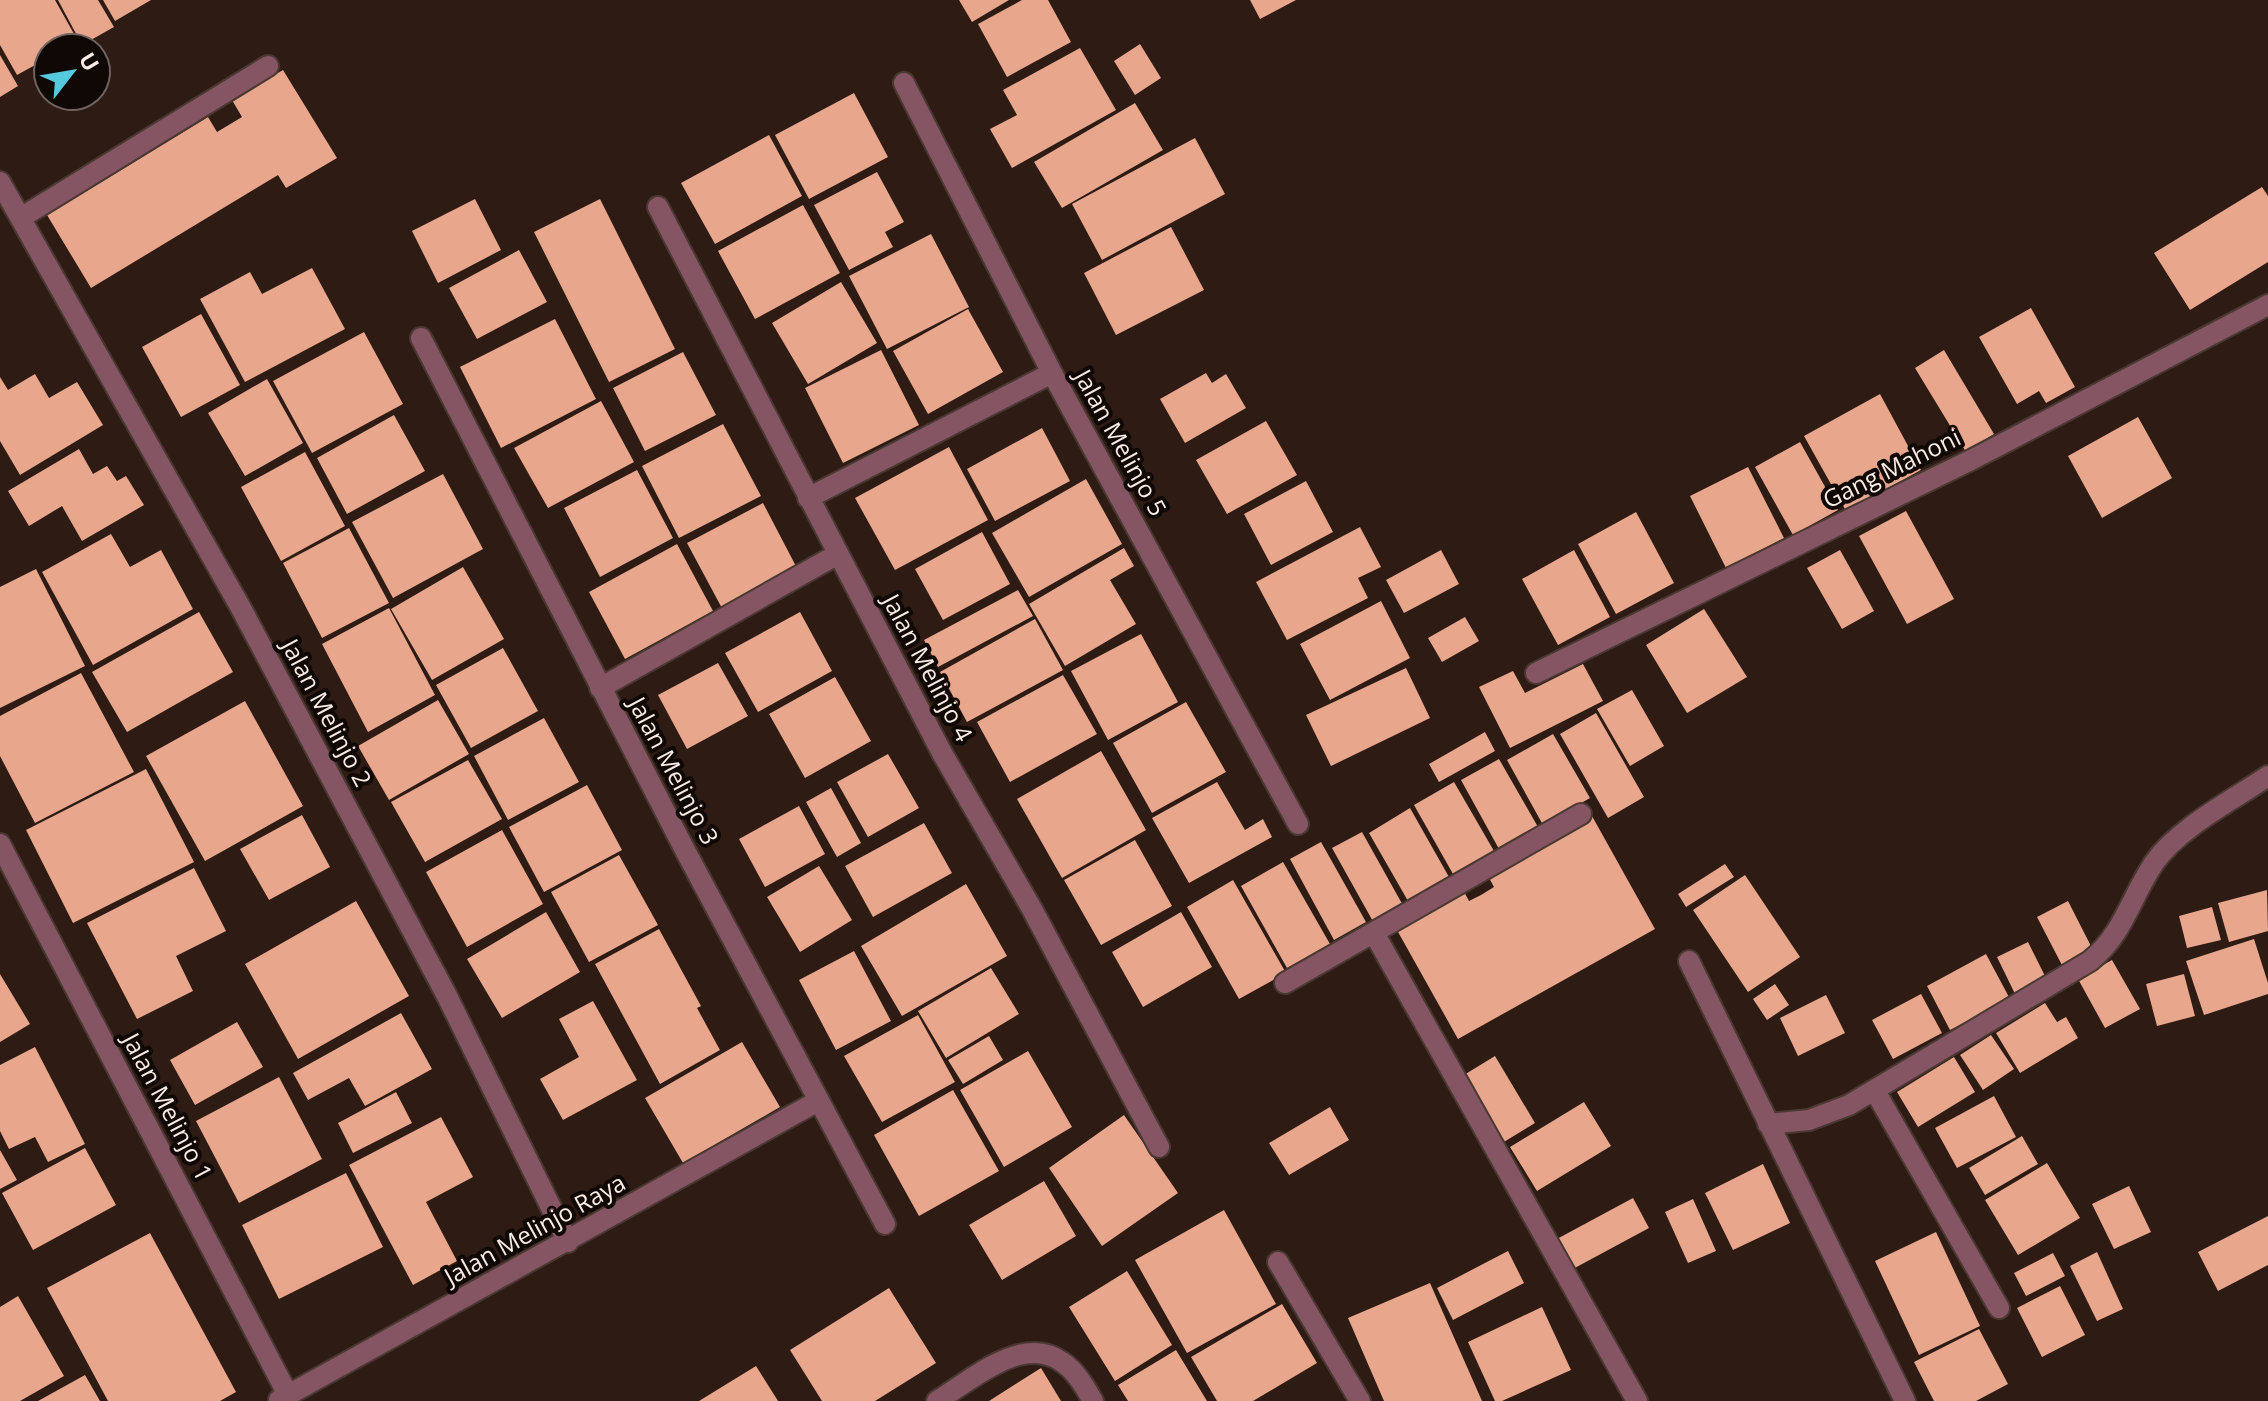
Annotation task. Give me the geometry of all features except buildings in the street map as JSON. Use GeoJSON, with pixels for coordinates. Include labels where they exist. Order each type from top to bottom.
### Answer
{"type":"FeatureCollection","features":[{"type":"Feature","properties":{"kind":"street"},"geometry":{"type":"LineString","coordinates":[[22,217],[268,66]]}},
{"type":"Feature","properties":{"kind":"street","name":"Jalan Melinjo 5"},"geometry":{"type":"LineString","coordinates":[[904,83],[1052,373],[1298,824]]}},
{"type":"Feature","properties":{"kind":"street","name":"Jalan Melinjo 2"},"geometry":{"type":"LineString","coordinates":[[0,182],[271,665],[447,996],[568,1242]]}},
{"type":"Feature","properties":{"kind":"street","name":"Jalan Melinjo 4"},"geometry":{"type":"LineString","coordinates":[[658,207],[942,753],[1032,909],[1159,1147]]}},
{"type":"Feature","properties":{"kind":"street","name":"Gang Mahoni"},"geometry":{"type":"LineString","coordinates":[[1536,673],[1973,459],[2268,305]]}},
{"type":"Feature","properties":{"kind":"street","name":"Jalan Melinjo 3"},"geometry":{"type":"LineString","coordinates":[[421,338],[600,688],[885,1224]]}},
{"type":"Feature","properties":{"kind":"street"},"geometry":{"type":"LineString","coordinates":[[808,498],[1052,373]]}},
{"type":"Feature","properties":{"kind":"street"},"geometry":{"type":"LineString","coordinates":[[600,688],[838,554]]}},
{"type":"Feature","properties":{"kind":"street"},"geometry":{"type":"LineString","coordinates":[[1768,1124],[1809,1120],[1829,1114],[1875,1091],[2090,961],[2106,948],[2118,931],[2149,871],[2170,845],[2268,776]]}},
{"type":"Feature","properties":{"kind":"street"},"geometry":{"type":"LineString","coordinates":[[1285,983],[1581,814]]}},
{"type":"Feature","properties":{"kind":"street","name":"Jalan Melinjo 1"},"geometry":{"type":"LineString","coordinates":[[0,844],[282,1398]]}},
{"type":"Feature","properties":{"kind":"street"},"geometry":{"type":"LineString","coordinates":[[1374,933],[1637,1401]]}},
{"type":"Feature","properties":{"kind":"street"},"geometry":{"type":"LineString","coordinates":[[1689,961],[1905,1401]]}},
{"type":"Feature","properties":{"kind":"street"},"geometry":{"type":"LineString","coordinates":[[1875,1091],[1999,1308]]}},
{"type":"Feature","properties":{"kind":"street","name":"Jalan Melinjo Raya"},"geometry":{"type":"LineString","coordinates":[[282,1398],[818,1101]]}},
{"type":"Feature","properties":{"kind":"street"},"geometry":{"type":"LineString","coordinates":[[1278,1262],[1360,1401]]}},
{"type":"Feature","properties":{"kind":"street"},"geometry":{"type":"LineString","coordinates":[[937,1401],[1005,1360],[1042,1352],[1062,1361],[1080,1380],[1093,1401]]}}]}
